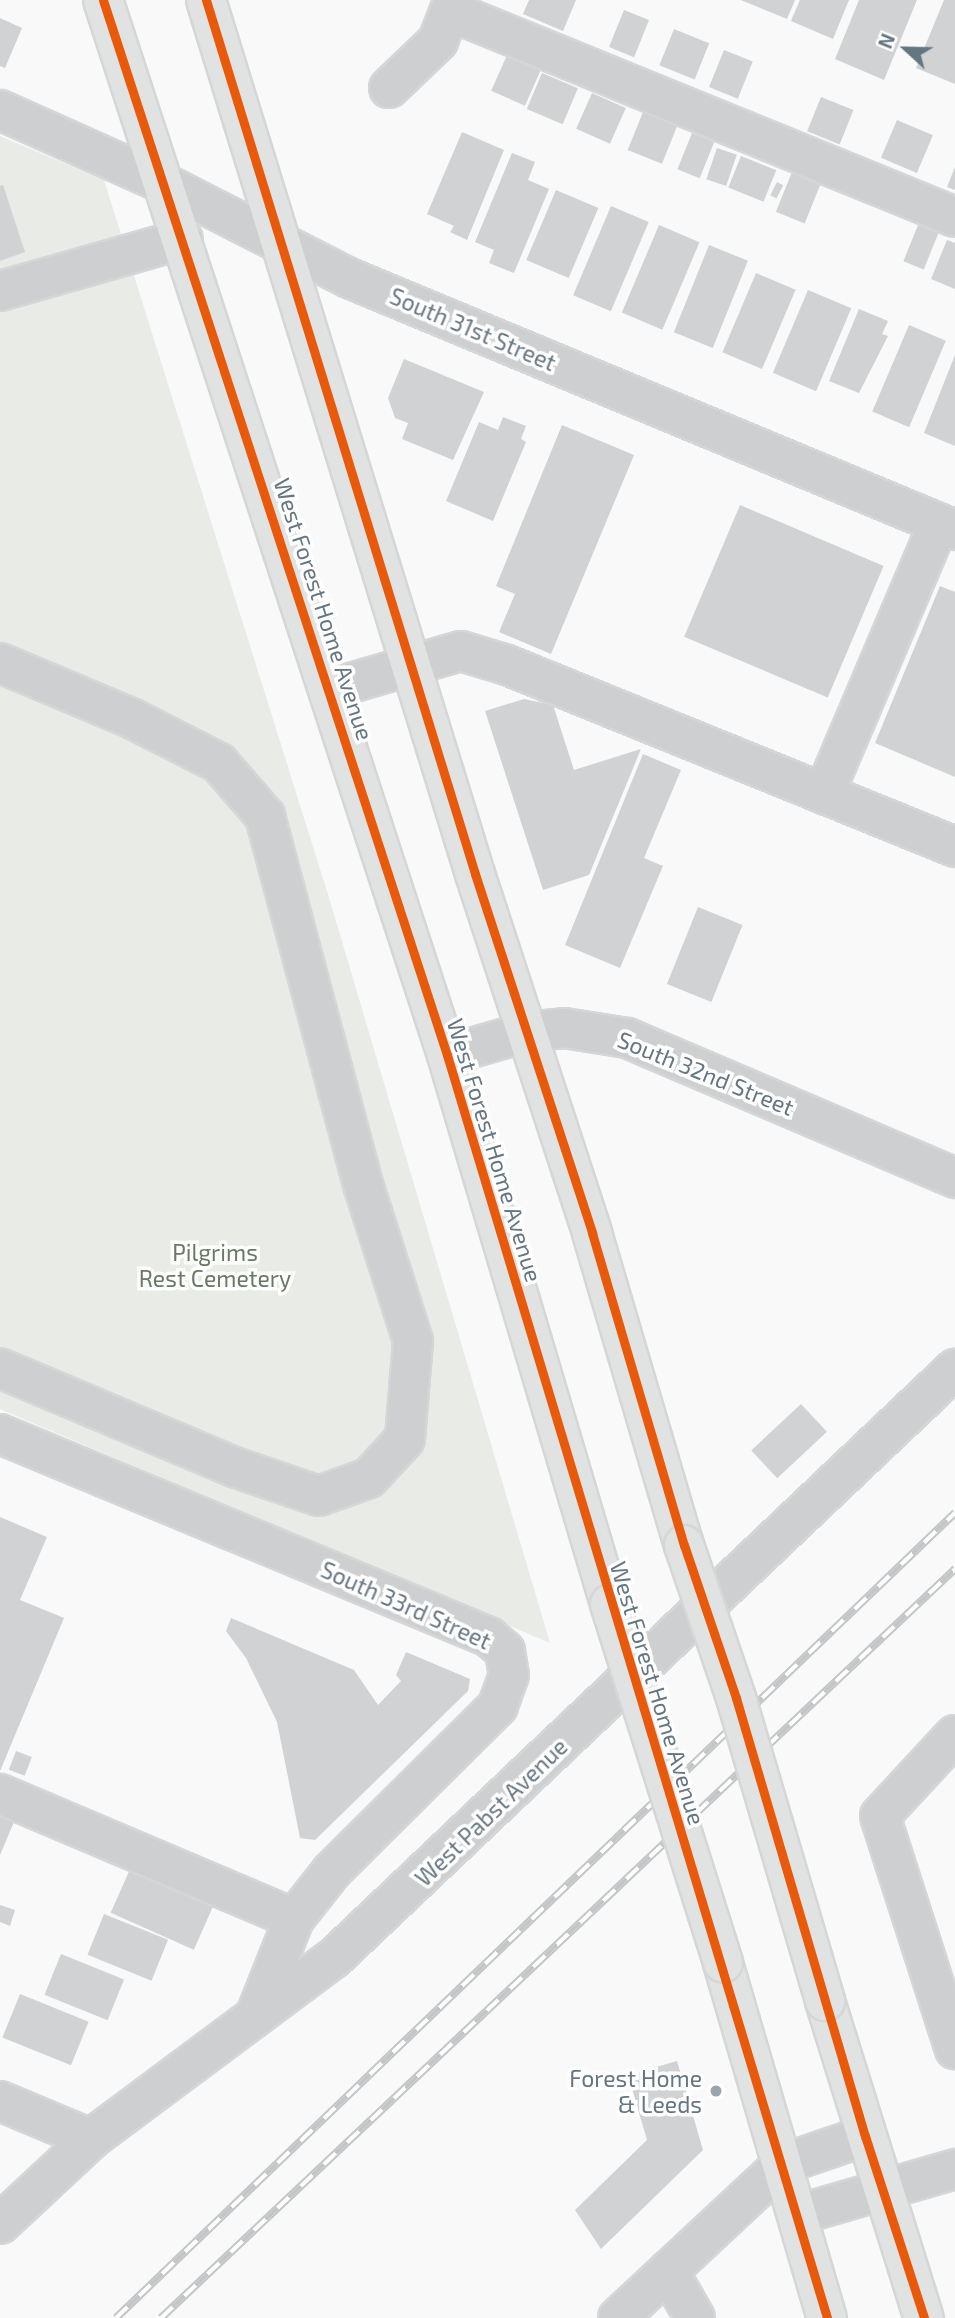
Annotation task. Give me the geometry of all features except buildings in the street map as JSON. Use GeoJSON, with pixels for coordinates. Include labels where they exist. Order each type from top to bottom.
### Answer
{"type":"FeatureCollection","features":[{"type":"Feature","properties":{"kind":"main road","name":"West Forest Home Avenue"},"geometry":{"type":"LineString","coordinates":[[103,0],[330,689],[447,1055],[610,1604],[723,1963],[797,2215],[819,2317]]}},
{"type":"Feature","properties":{"kind":"main road"},"geometry":{"type":"LineString","coordinates":[[206,0],[410,665],[592,1233],[684,1545],[736,1698],[864,2136],[924,2318]]}},
{"type":"Feature","properties":{"kind":"street"},"geometry":{"type":"LineString","coordinates":[[389,88],[438,41],[452,5],[955,217]]}},
{"type":"Feature","properties":{"kind":"street","name":"South 31st Street"},"geometry":{"type":"LineString","coordinates":[[0,110],[163,183],[349,278],[947,527]]}},
{"type":"Feature","properties":{"kind":"street"},"geometry":{"type":"LineString","coordinates":[[0,291],[183,239]]}},
{"type":"Feature","properties":{"kind":"street"},"geometry":{"type":"LineString","coordinates":[[824,794],[947,527]]}},
{"type":"Feature","properties":{"kind":"street"},"geometry":{"type":"LineString","coordinates":[[330,689],[461,651],[507,665],[955,847]]}},
{"type":"Feature","properties":{"kind":"street"},"geometry":{"type":"LineString","coordinates":[[0,663],[133,719],[219,763],[265,816],[363,1184],[413,1340],[405,1439],[369,1478],[319,1496],[234,1467],[0,1367]]}},
{"type":"Feature","properties":{"kind":"street","name":"South 32nd Street"},"geometry":{"type":"LineString","coordinates":[[447,1055],[526,1032],[564,1028],[627,1038],[955,1178]]}},
{"type":"Feature","properties":{"kind":"street","name":"West Pabst Avenue"},"geometry":{"type":"LineString","coordinates":[[0,2224],[91,2140],[334,1958],[955,1369]]}},
{"type":"Feature","properties":{"kind":"street","name":"South 33rd Street"},"geometry":{"type":"LineString","coordinates":[[0,1434],[489,1637],[505,1651],[509,1675],[498,1706],[331,1872],[293,1919],[255,2017]]}},
{"type":"Feature","properties":{"kind":"street"},"geometry":{"type":"LineString","coordinates":[[955,1735],[880,1816],[955,2049]]}},
{"type":"Feature","properties":{"kind":"street"},"geometry":{"type":"LineString","coordinates":[[0,1794],[293,1919]]}},
{"type":"Feature","properties":{"kind":"street"},"geometry":{"type":"LineString","coordinates":[[0,2101],[91,2140]]}},
{"type":"Feature","properties":{"kind":"street"},"geometry":{"type":"LineString","coordinates":[[618,2318],[782,2164],[864,2136]]}},
{"type":"Feature","properties":{"kind":"street"},"geometry":{"type":"LineString","coordinates":[[797,2215],[955,2169]]}},
{"type":"Feature","properties":{"kind":"street"},"geometry":{"type":"LineString","coordinates":[[668,2271],[695,2318]]}},
{"type":"Feature","properties":{"kind":"green space","name":"Pilgrims Rest Cemetery"},"geometry":{"type":"Polygon","coordinates":[[[0,136],[104,180],[330,901],[550,1643],[0,1409],[0,136]]]}},
{"type":"Feature","properties":{"kind":"railway"},"geometry":{"type":"LineString","coordinates":[[116,2318],[955,1513]]}},
{"type":"Feature","properties":{"kind":"railway"},"geometry":{"type":"LineString","coordinates":[[161,2318],[955,1569]]}},
{"type":"Feature","properties":{"kind":"cycle path"},"geometry":{"type":"LineString","coordinates":[[103,0],[447,1055],[827,2318]]}},
{"type":"Feature","properties":{"kind":"cycle path"},"geometry":{"type":"LineString","coordinates":[[206,0],[475,874],[592,1233],[684,1545],[736,1698],[865,2136],[924,2318]]}},
{"type":"Feature","properties":{"kind":"place","name":"Forest Home & Leeds"},"geometry":{"type":"Point","coordinates":[716,2091]}}]}
